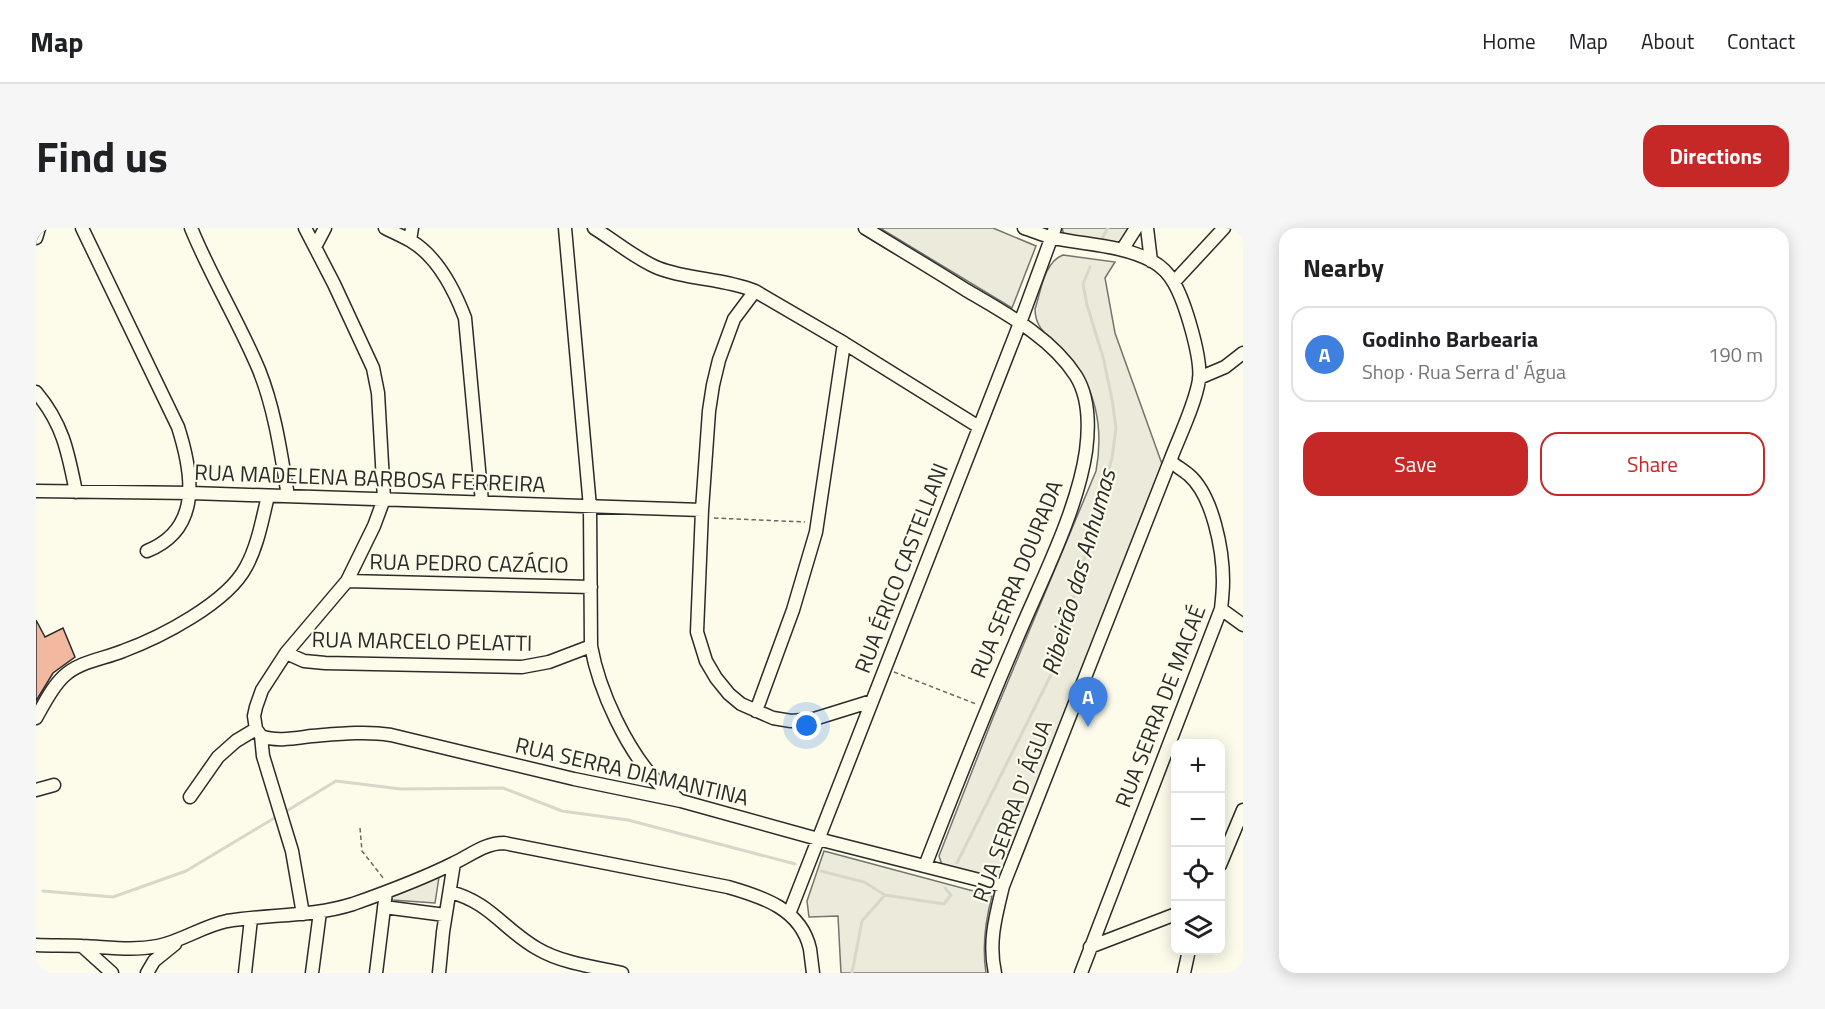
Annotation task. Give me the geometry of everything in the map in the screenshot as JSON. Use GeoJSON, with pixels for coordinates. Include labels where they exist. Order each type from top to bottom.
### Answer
{"type":"FeatureCollection","features":[{"type":"Feature","properties":{"kind":"street"},"geometry":{"type":"LineString","coordinates":[[36,238],[39,228]]}},
{"type":"Feature","properties":{"kind":"street"},"geometry":{"type":"LineString","coordinates":[[191,228],[259,370],[274,416],[288,496]]}},
{"type":"Feature","properties":{"kind":"street"},"geometry":{"type":"LineString","coordinates":[[303,914],[292,851],[257,730],[256,707],[262,690],[286,653],[346,581],[374,526],[384,499],[378,393],[373,368],[305,228]]}},
{"type":"Feature","properties":{"kind":"street"},"geometry":{"type":"LineString","coordinates":[[315,247],[325,228]]}},
{"type":"Feature","properties":{"kind":"street"},"geometry":{"type":"LineString","coordinates":[[385,228],[411,234],[446,279],[458,299],[465,318],[482,502]]}},
{"type":"Feature","properties":{"kind":"street"},"geometry":{"type":"LineString","coordinates":[[565,228],[590,507],[591,646],[595,669],[625,735],[643,765],[660,785],[681,801]]}},
{"type":"Feature","properties":{"kind":"street"},"geometry":{"type":"LineString","coordinates":[[594,228],[658,268],[739,285],[755,291],[979,427]]}},
{"type":"Feature","properties":{"kind":"street","name":"RUA SERRA DOURADA"},"geometry":{"type":"LineString","coordinates":[[865,228],[1020,323],[1058,354],[1078,379],[1086,409],[1086,452],[1065,525],[986,708],[925,866]]}},
{"type":"Feature","properties":{"kind":"street"},"geometry":{"type":"LineString","coordinates":[[1024,228],[1122,250],[1151,261],[1162,268],[1174,282],[1184,306],[1192,332],[1199,378],[1226,367],[1243,353]]}},
{"type":"Feature","properties":{"kind":"street"},"geometry":{"type":"LineString","coordinates":[[1122,250],[1136,228]]}},
{"type":"Feature","properties":{"kind":"street"},"geometry":{"type":"LineString","coordinates":[[1147,228],[1151,261]]}},
{"type":"Feature","properties":{"kind":"street"},"geometry":{"type":"LineString","coordinates":[[1174,282],[1224,228]]}},
{"type":"Feature","properties":{"kind":"street"},"geometry":{"type":"LineString","coordinates":[[82,231],[178,427],[187,453],[191,493],[185,516],[174,534],[162,545],[147,551]]}},
{"type":"Feature","properties":{"kind":"street","name":"RUA ÉRICO CASTELLANI"},"geometry":{"type":"LineString","coordinates":[[789,914],[1053,233]]}},
{"type":"Feature","properties":{"kind":"street"},"geometry":{"type":"LineString","coordinates":[[755,291],[734,319],[719,360],[709,411],[702,514],[698,632],[706,661],[729,694],[741,704],[773,718],[791,721],[814,719],[872,700]]}},
{"type":"Feature","properties":{"kind":"street"},"geometry":{"type":"LineString","coordinates":[[756,711],[796,601],[817,523],[844,343]]}},
{"type":"Feature","properties":{"kind":"street","name":"RUA SERRA D' ÁGUA"},"geometry":{"type":"LineString","coordinates":[[994,973],[993,926],[1003,886],[1170,461],[1199,378]]}},
{"type":"Feature","properties":{"kind":"street"},"geometry":{"type":"LineString","coordinates":[[36,392],[57,422],[68,453],[76,492]]}},
{"type":"Feature","properties":{"kind":"street","name":"RUA SERRA DE MACAÉ"},"geometry":{"type":"LineString","coordinates":[[1081,973],[1221,609],[1222,558],[1216,527],[1204,496],[1195,483],[1190,476],[1170,461]]}},
{"type":"Feature","properties":{"kind":"street","name":"RUA MADELENA BARBOSA FERREIRA"},"geometry":{"type":"LineString","coordinates":[[36,491],[191,493],[482,502],[702,514]]}},
{"type":"Feature","properties":{"kind":"street"},"geometry":{"type":"LineString","coordinates":[[36,718],[50,693],[64,676],[79,665],[145,642],[186,620],[231,588],[246,567],[258,540],[268,496]]}},
{"type":"Feature","properties":{"kind":"street","name":"RUA PEDRO CAZÁCIO"},"geometry":{"type":"LineString","coordinates":[[346,581],[591,587]]}},
{"type":"Feature","properties":{"kind":"street"},"geometry":{"type":"LineString","coordinates":[[1221,609],[1243,625]]}},
{"type":"Feature","properties":{"kind":"street","name":"RUA MARCELO PELATTI"},"geometry":{"type":"LineString","coordinates":[[286,653],[304,661],[325,663],[522,667],[549,662],[591,646]]}},
{"type":"Feature","properties":{"kind":"street"},"geometry":{"type":"LineString","coordinates":[[190,797],[218,758],[236,741],[257,730]]}},
{"type":"Feature","properties":{"kind":"street","name":"RUA SERRA DIAMANTINA"},"geometry":{"type":"LineString","coordinates":[[257,730],[275,738],[366,733],[391,735],[574,779],[681,801],[1003,886]]}},
{"type":"Feature","properties":{"kind":"street"},"geometry":{"type":"LineString","coordinates":[[36,790],[54,785]]}},
{"type":"Feature","properties":{"kind":"street"},"geometry":{"type":"LineString","coordinates":[[1225,855],[1243,810]]}},
{"type":"Feature","properties":{"kind":"street"},"geometry":{"type":"LineString","coordinates":[[36,945],[125,950],[143,948],[179,940],[225,922],[320,912],[386,892],[494,843],[504,843],[728,888],[765,899],[789,914],[800,929],[809,947],[813,973]]}},
{"type":"Feature","properties":{"kind":"street"},"geometry":{"type":"LineString","coordinates":[[439,973],[445,915],[454,863]]}},
{"type":"Feature","properties":{"kind":"street"},"geometry":{"type":"LineString","coordinates":[[376,973],[386,892]]}},
{"type":"Feature","properties":{"kind":"street"},"geometry":{"type":"LineString","coordinates":[[450,892],[466,896],[489,909],[525,942],[540,951],[562,959],[622,973]]}},
{"type":"Feature","properties":{"kind":"street"},"geometry":{"type":"LineString","coordinates":[[384,907],[445,915]]}},
{"type":"Feature","properties":{"kind":"street"},"geometry":{"type":"LineString","coordinates":[[312,973],[320,912]]}},
{"type":"Feature","properties":{"kind":"street"},"geometry":{"type":"LineString","coordinates":[[1090,947],[1171,916]]}},
{"type":"Feature","properties":{"kind":"street"},"geometry":{"type":"LineString","coordinates":[[245,973],[251,919]]}},
{"type":"Feature","properties":{"kind":"street"},"geometry":{"type":"LineString","coordinates":[[147,973],[154,961],[179,940]]}},
{"type":"Feature","properties":{"kind":"street"},"geometry":{"type":"LineString","coordinates":[[82,946],[112,973]]}},
{"type":"Feature","properties":{"kind":"street"},"geometry":{"type":"LineString","coordinates":[[1184,973],[1188,955]]}},
{"type":"Feature","properties":{"kind":"path"},"geometry":{"type":"LineString","coordinates":[[702,514],[817,523]]}},
{"type":"Feature","properties":{"kind":"path"},"geometry":{"type":"LineString","coordinates":[[885,668],[986,708]]}},
{"type":"Feature","properties":{"kind":"path"},"geometry":{"type":"LineString","coordinates":[[360,828],[362,851],[383,879],[386,892]]}},
{"type":"Feature","properties":{"kind":"shaded area"},"geometry":{"type":"Polygon","coordinates":[[[880,228],[993,228],[1036,246],[1012,308],[880,228]]]}},
{"type":"Feature","properties":{"kind":"shaded area"},"geometry":{"type":"Polygon","coordinates":[[[1062,228],[1132,228],[1118,245],[1064,235],[1062,228]]]}},
{"type":"Feature","properties":{"kind":"shaded area"},"geometry":{"type":"Polygon","coordinates":[[[1063,255],[1115,262],[1105,278],[1115,333],[1162,464],[1002,877],[999,879],[942,865],[939,856],[994,715],[1096,471],[1098,423],[1091,394],[1076,366],[1066,353],[1045,334],[1036,317],[1035,309],[1047,270],[1063,255]]]}},
{"type":"Feature","properties":{"kind":"shaded area"},"geometry":{"type":"Polygon","coordinates":[[[824,851],[992,896],[985,934],[986,973],[841,973],[838,916],[809,917],[807,901],[824,851]]]}},
{"type":"Feature","properties":{"kind":"shaded area"},"geometry":{"type":"Polygon","coordinates":[[[439,877],[435,903],[392,900],[392,895],[439,877]]]}},
{"type":"Feature","properties":{"kind":"building"},"geometry":{"type":"Polygon","coordinates":[[[36,620],[45,637],[63,628],[75,657],[53,673],[36,701],[36,620]]]}},
{"type":"Feature","properties":{"kind":"waterway","name":"Ribeirão das Anhumas"},"geometry":{"type":"LineString","coordinates":[[1100,242],[1108,228]]}},
{"type":"Feature","properties":{"kind":"waterway","name":"Ribeirão das Anhumas"},"geometry":{"type":"LineString","coordinates":[[957,863],[1054,669],[1112,458],[1116,428],[1112,399],[1083,284],[1090,267]]}},
{"type":"Feature","properties":{"kind":"waterway"},"geometry":{"type":"LineString","coordinates":[[285,812],[336,781],[401,789],[503,788],[562,811],[628,820],[795,864]]}},
{"type":"Feature","properties":{"kind":"waterway"},"geometry":{"type":"LineString","coordinates":[[43,891],[113,897],[186,871],[276,817]]}},
{"type":"Feature","properties":{"kind":"waterway"},"geometry":{"type":"LineString","coordinates":[[821,871],[864,882],[885,895]]}},
{"type":"Feature","properties":{"kind":"waterway"},"geometry":{"type":"LineString","coordinates":[[852,973],[862,921],[885,895],[944,904],[951,895],[945,888]]}},
{"type":"Feature","properties":{"kind":"place","name":"Godinho Barbearia"},"geometry":{"type":"Point","coordinates":[1088,727]}}]}
